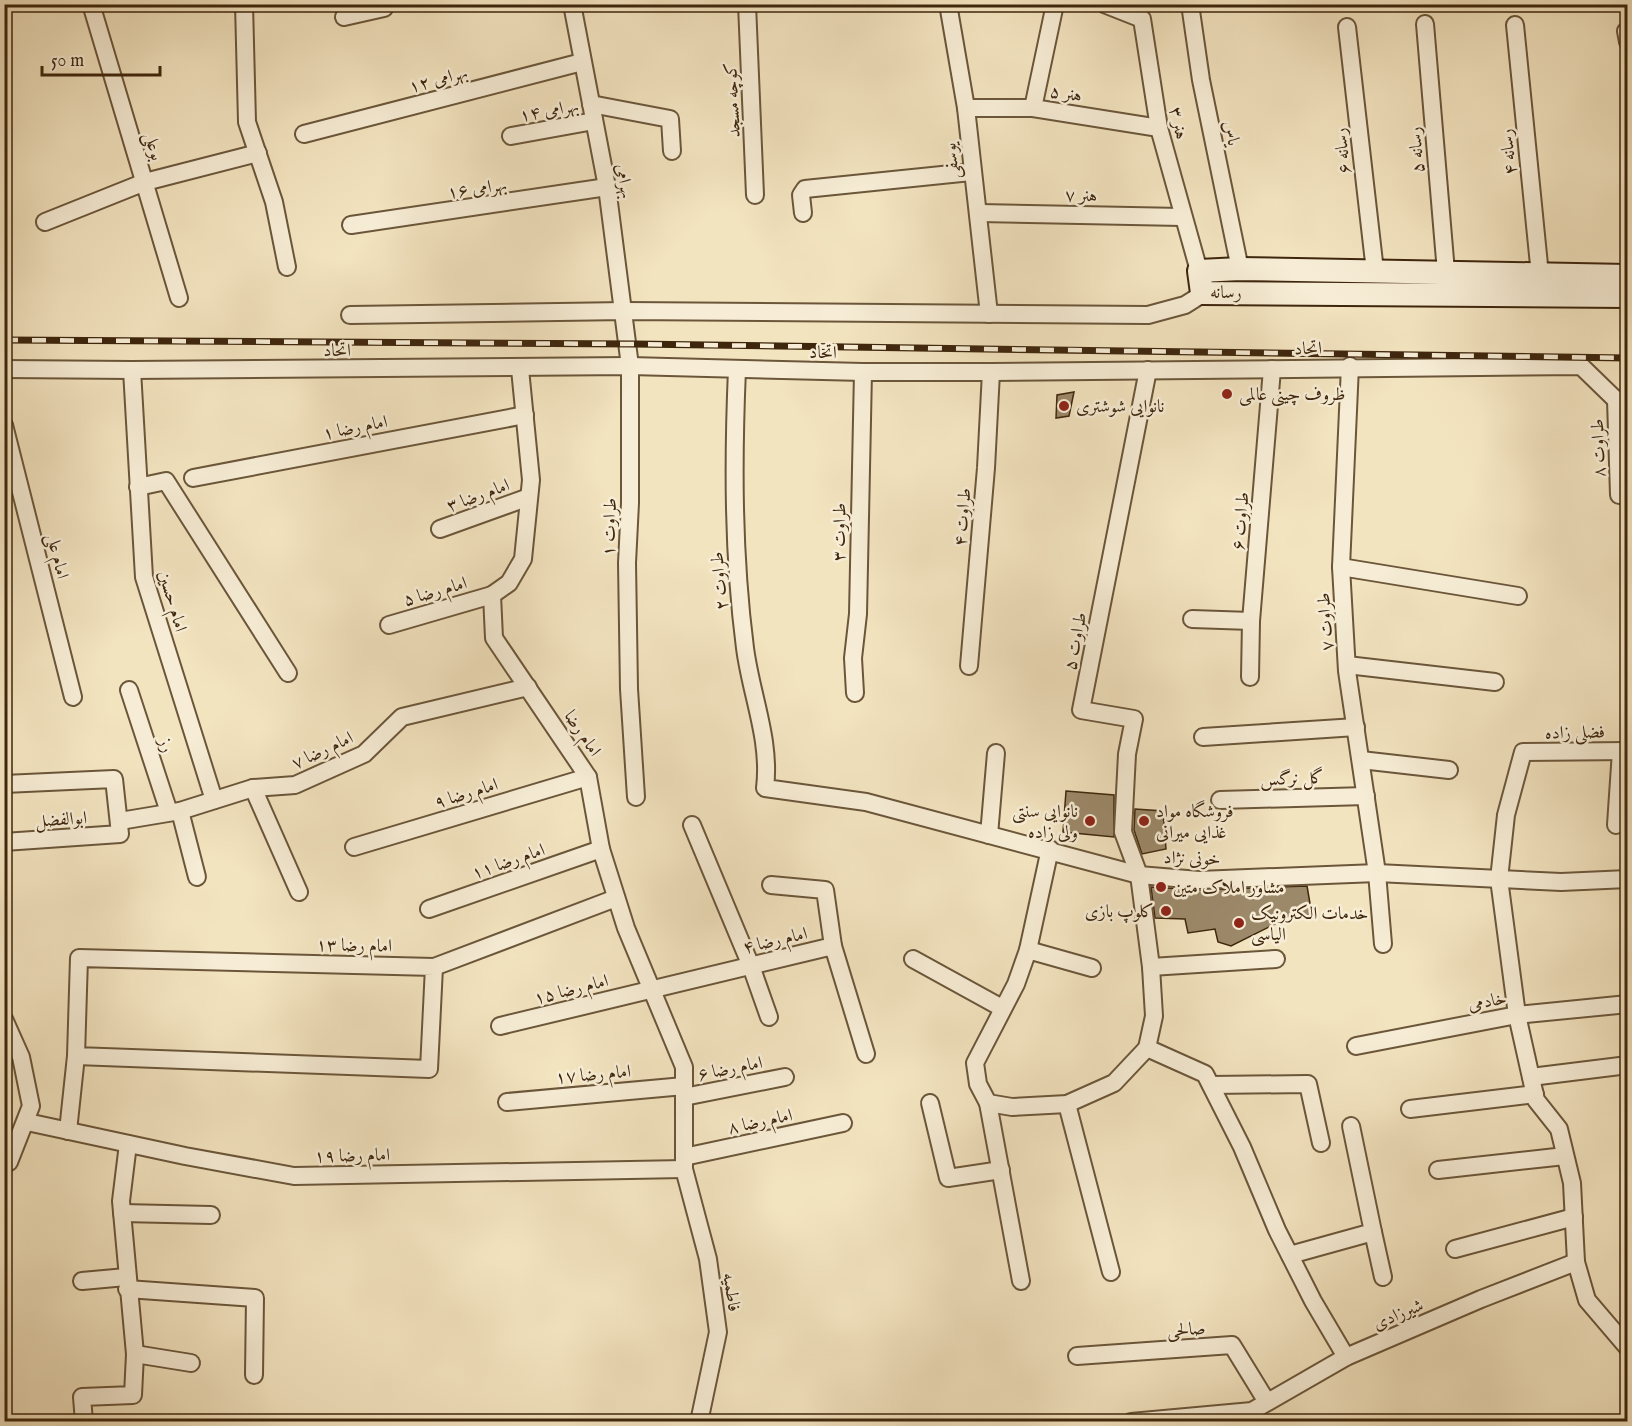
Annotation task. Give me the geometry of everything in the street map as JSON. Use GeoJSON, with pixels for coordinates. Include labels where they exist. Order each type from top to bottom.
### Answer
{"type":"FeatureCollection","features":[{"type":"Feature","properties":{"kind":"street","name":"بوعلی"},"geometry":{"type":"LineString","coordinates":[[91,4],[179,298]]}},
{"type":"Feature","properties":{"kind":"street"},"geometry":{"type":"LineString","coordinates":[[244,4],[247,122],[274,202],[287,267]]}},
{"type":"Feature","properties":{"kind":"street"},"geometry":{"type":"LineString","coordinates":[[344,17],[384,8],[385,4]]}},
{"type":"Feature","properties":{"kind":"street","name":"بهرامی"},"geometry":{"type":"LineString","coordinates":[[572,4],[607,188],[625,311],[630,366]]}},
{"type":"Feature","properties":{"kind":"street","name":"کوچه مسجد"},"geometry":{"type":"LineString","coordinates":[[747,4],[755,195]]}},
{"type":"Feature","properties":{"kind":"street","name":"یوسفی"},"geometry":{"type":"LineString","coordinates":[[948,4],[966,108],[971,172],[979,213],[989,315]]}},
{"type":"Feature","properties":{"kind":"street"},"geometry":{"type":"LineString","coordinates":[[1033,108],[1055,4]]}},
{"type":"Feature","properties":{"kind":"street","name":"هنر ۳"},"geometry":{"type":"LineString","coordinates":[[1104,4],[1142,19],[1159,128],[1202,282]]}},
{"type":"Feature","properties":{"kind":"street","name":"یاس"},"geometry":{"type":"LineString","coordinates":[[1190,4],[1201,80],[1240,269]]}},
{"type":"Feature","properties":{"kind":"street","name":"رسانه ۵"},"geometry":{"type":"LineString","coordinates":[[1425,24],[1446,272]]}},
{"type":"Feature","properties":{"kind":"street","name":"رسانه ۴"},"geometry":{"type":"LineString","coordinates":[[1515,25],[1540,275]]}},
{"type":"Feature","properties":{"kind":"street","name":"رسانه ۶"},"geometry":{"type":"LineString","coordinates":[[1347,27],[1375,271]]}},
{"type":"Feature","properties":{"kind":"street","name":"بهرامی ۱۲"},"geometry":{"type":"LineString","coordinates":[[304,134],[582,62]]}},
{"type":"Feature","properties":{"kind":"street","name":"هنر ۵"},"geometry":{"type":"LineString","coordinates":[[966,108],[1033,108],[1159,128]]}},
{"type":"Feature","properties":{"kind":"street"},"geometry":{"type":"LineString","coordinates":[[593,113],[670,119],[672,151]]}},
{"type":"Feature","properties":{"kind":"street","name":"بهرامی ۱۴"},"geometry":{"type":"LineString","coordinates":[[511,136],[593,113]]}},
{"type":"Feature","properties":{"kind":"street"},"geometry":{"type":"LineString","coordinates":[[45,222],[145,182],[258,153]]}},
{"type":"Feature","properties":{"kind":"street"},"geometry":{"type":"LineString","coordinates":[[803,213],[801,195],[805,189],[971,172]]}},
{"type":"Feature","properties":{"kind":"street","name":"بهرامی ۱۶"},"geometry":{"type":"LineString","coordinates":[[351,225],[607,188]]}},
{"type":"Feature","properties":{"kind":"street","name":"هنر ۷"},"geometry":{"type":"LineString","coordinates":[[979,213],[1182,217]]}},
{"type":"Feature","properties":{"kind":"street","name":"رسانه"},"geometry":{"type":"LineString","coordinates":[[1202,282],[1240,269],[1628,276]]}},
{"type":"Feature","properties":{"kind":"street"},"geometry":{"type":"LineString","coordinates":[[350,315],[625,311],[1148,315],[1185,305],[1202,282]]}},
{"type":"Feature","properties":{"kind":"street","name":"رسانه"},"geometry":{"type":"LineString","coordinates":[[1202,282],[1628,296]]}},
{"type":"Feature","properties":{"kind":"street","name":"اتحاد"},"geometry":{"type":"LineString","coordinates":[[4,369],[520,369],[630,366],[863,372],[991,372],[1350,366],[1581,366],[1622,399]]}},
{"type":"Feature","properties":{"kind":"street","name":"طراوت ۱"},"geometry":{"type":"LineString","coordinates":[[630,366],[630,503],[627,563],[630,689],[636,797]]}},
{"type":"Feature","properties":{"kind":"street","name":"طراوت ۷"},"geometry":{"type":"LineString","coordinates":[[1350,366],[1341,567],[1347,665],[1377,873],[1383,944]]}},
{"type":"Feature","properties":{"kind":"street"},"geometry":{"type":"LineString","coordinates":[[492,595],[509,583],[523,559],[531,480],[520,369]]}},
{"type":"Feature","properties":{"kind":"street","name":"طراوت ۲"},"geometry":{"type":"LineString","coordinates":[[737,369],[734,517],[738,580],[745,651],[768,767],[765,788]]}},
{"type":"Feature","properties":{"kind":"street","name":"طراوت ۶"},"geometry":{"type":"LineString","coordinates":[[1250,677],[1251,621],[1272,369]]}},
{"type":"Feature","properties":{"kind":"street","name":"امام حسین"},"geometry":{"type":"LineString","coordinates":[[132,370],[144,577],[214,800]]}},
{"type":"Feature","properties":{"kind":"street","name":"طراوت ۵"},"geometry":{"type":"LineString","coordinates":[[1139,875],[1123,832],[1125,777],[1134,720],[1081,710],[1148,370]]}},
{"type":"Feature","properties":{"kind":"street","name":"طراوت ۳"},"geometry":{"type":"LineString","coordinates":[[855,693],[853,658],[858,614],[863,372]]}},
{"type":"Feature","properties":{"kind":"street","name":"طراوت ۴"},"geometry":{"type":"LineString","coordinates":[[969,666],[986,468],[991,372]]}},
{"type":"Feature","properties":{"kind":"street","name":"طراوت ۸"},"geometry":{"type":"LineString","coordinates":[[1619,495],[1622,399]]}},
{"type":"Feature","properties":{"kind":"street","name":"امام رضا ۱"},"geometry":{"type":"LineString","coordinates":[[193,478],[525,415]]}},
{"type":"Feature","properties":{"kind":"street","name":"امام علی"},"geometry":{"type":"LineString","coordinates":[[4,425],[73,697]]}},
{"type":"Feature","properties":{"kind":"street"},"geometry":{"type":"LineString","coordinates":[[138,487],[166,481],[288,673]]}},
{"type":"Feature","properties":{"kind":"street","name":"امام رضا ۳"},"geometry":{"type":"LineString","coordinates":[[440,529],[529,497]]}},
{"type":"Feature","properties":{"kind":"street"},"geometry":{"type":"LineString","coordinates":[[1341,567],[1518,596]]}},
{"type":"Feature","properties":{"kind":"street","name":"امام رضا ۵"},"geometry":{"type":"LineString","coordinates":[[389,625],[492,595]]}},
{"type":"Feature","properties":{"kind":"street","name":"امام رضا"},"geometry":{"type":"LineString","coordinates":[[492,595],[495,638],[588,777],[601,849],[616,898],[684,1067],[684,1163]]}},
{"type":"Feature","properties":{"kind":"street"},"geometry":{"type":"LineString","coordinates":[[1192,618],[1251,621]]}},
{"type":"Feature","properties":{"kind":"street"},"geometry":{"type":"LineString","coordinates":[[1347,665],[1495,682]]}},
{"type":"Feature","properties":{"kind":"street","name":"امام رضا ۷"},"geometry":{"type":"LineString","coordinates":[[120,828],[253,788],[296,785],[364,754],[402,717],[528,687]]}},
{"type":"Feature","properties":{"kind":"street","name":"رز"},"geometry":{"type":"LineString","coordinates":[[129,690],[196,877]]}},
{"type":"Feature","properties":{"kind":"street"},"geometry":{"type":"LineString","coordinates":[[1203,737],[1356,727]]}},
{"type":"Feature","properties":{"kind":"street"},"geometry":{"type":"LineString","coordinates":[[1616,825],[1624,751]]}},
{"type":"Feature","properties":{"kind":"street","name":"فضلی زاده"},"geometry":{"type":"LineString","coordinates":[[1499,879],[1506,815],[1523,752],[1624,751]]}},
{"type":"Feature","properties":{"kind":"street"},"geometry":{"type":"LineString","coordinates":[[989,835],[996,753]]}},
{"type":"Feature","properties":{"kind":"street"},"geometry":{"type":"LineString","coordinates":[[1361,760],[1449,770]]}},
{"type":"Feature","properties":{"kind":"street","name":"امام رضا ۹"},"geometry":{"type":"LineString","coordinates":[[354,847],[588,777]]}},
{"type":"Feature","properties":{"kind":"street"},"geometry":{"type":"LineString","coordinates":[[4,784],[114,778],[120,828]]}},
{"type":"Feature","properties":{"kind":"street"},"geometry":{"type":"LineString","coordinates":[[253,788],[299,892]]}},
{"type":"Feature","properties":{"kind":"street","name":"خونی نژاد"},"geometry":{"type":"LineString","coordinates":[[765,788],[866,802],[1050,849],[1139,875],[1199,880],[1377,873],[1561,882],[1628,879]]}},
{"type":"Feature","properties":{"kind":"street","name":"گل نرگس"},"geometry":{"type":"LineString","coordinates":[[1220,800],[1366,796]]}},
{"type":"Feature","properties":{"kind":"street"},"geometry":{"type":"LineString","coordinates":[[692,825],[751,966],[769,1017]]}},
{"type":"Feature","properties":{"kind":"street","name":"ابوالفضل"},"geometry":{"type":"LineString","coordinates":[[4,842],[120,828]]}},
{"type":"Feature","properties":{"kind":"street","name":"امام رضا ۱۱"},"geometry":{"type":"LineString","coordinates":[[429,909],[601,849]]}},
{"type":"Feature","properties":{"kind":"street"},"geometry":{"type":"LineString","coordinates":[[1021,1281],[988,1103],[978,1084],[975,1063],[1016,984],[1028,950],[1050,849]]}},
{"type":"Feature","properties":{"kind":"street"},"geometry":{"type":"LineString","coordinates":[[988,1103],[1012,1107],[1067,1104],[1114,1083],[1147,1048],[1154,1016],[1151,967],[1139,875]]}},
{"type":"Feature","properties":{"kind":"street"},"geometry":{"type":"LineString","coordinates":[[1499,879],[1517,1015],[1536,1100],[1559,1129],[1572,1183],[1576,1262],[1587,1300],[1628,1348]]}},
{"type":"Feature","properties":{"kind":"street"},"geometry":{"type":"LineString","coordinates":[[771,885],[825,891],[833,946]]}},
{"type":"Feature","properties":{"kind":"street","name":"امام رضا ۱۳"},"geometry":{"type":"LineString","coordinates":[[76,1056],[79,958],[434,967],[616,898]]}},
{"type":"Feature","properties":{"kind":"street","name":"امام رضا ۴"},"geometry":{"type":"LineString","coordinates":[[651,989],[833,946],[866,1054]]}},
{"type":"Feature","properties":{"kind":"street"},"geometry":{"type":"LineString","coordinates":[[1028,950],[1092,968]]}},
{"type":"Feature","properties":{"kind":"street"},"geometry":{"type":"LineString","coordinates":[[913,959],[1002,1008]]}},
{"type":"Feature","properties":{"kind":"street"},"geometry":{"type":"LineString","coordinates":[[1151,967],[1276,960]]}},
{"type":"Feature","properties":{"kind":"street"},"geometry":{"type":"LineString","coordinates":[[68,1131],[76,1056],[429,1069],[434,967]]}},
{"type":"Feature","properties":{"kind":"street","name":"امام رضا ۱۵"},"geometry":{"type":"LineString","coordinates":[[500,1026],[651,989]]}},
{"type":"Feature","properties":{"kind":"street","name":"خادمی"},"geometry":{"type":"LineString","coordinates":[[1356,1046],[1517,1015],[1628,1004]]}},
{"type":"Feature","properties":{"kind":"street"},"geometry":{"type":"LineString","coordinates":[[4,1019],[21,1058],[31,1106],[27,1122],[6,1163]]}},
{"type":"Feature","properties":{"kind":"street"},"geometry":{"type":"LineString","coordinates":[[1147,1048],[1205,1074],[1242,1147],[1290,1255],[1346,1357]]}},
{"type":"Feature","properties":{"kind":"street"},"geometry":{"type":"LineString","coordinates":[[1410,1109],[1628,1065]]}},
{"type":"Feature","properties":{"kind":"street","name":"امام رضا ۶"},"geometry":{"type":"LineString","coordinates":[[684,1091],[784,1077]]}},
{"type":"Feature","properties":{"kind":"street"},"geometry":{"type":"LineString","coordinates":[[1211,1085],[1308,1084],[1321,1143]]}},
{"type":"Feature","properties":{"kind":"street","name":"امام رضا ۱۷"},"geometry":{"type":"LineString","coordinates":[[507,1102],[684,1091]]}},
{"type":"Feature","properties":{"kind":"street"},"geometry":{"type":"LineString","coordinates":[[930,1103],[948,1178],[1000,1170]]}},
{"type":"Feature","properties":{"kind":"street"},"geometry":{"type":"LineString","coordinates":[[1067,1104],[1111,1272]]}},
{"type":"Feature","properties":{"kind":"street","name":"امام رضا ۱۹"},"geometry":{"type":"LineString","coordinates":[[27,1122],[294,1176],[684,1163]]}},
{"type":"Feature","properties":{"kind":"street","name":"امام رضا ۸"},"geometry":{"type":"LineString","coordinates":[[684,1163],[843,1123]]}},
{"type":"Feature","properties":{"kind":"street"},"geometry":{"type":"LineString","coordinates":[[1351,1126],[1383,1277]]}},
{"type":"Feature","properties":{"kind":"street"},"geometry":{"type":"LineString","coordinates":[[84,1422],[82,1397],[134,1395],[135,1354],[122,1212],[128,1144]]}},
{"type":"Feature","properties":{"kind":"street"},"geometry":{"type":"LineString","coordinates":[[1438,1170],[1565,1156]]}},
{"type":"Feature","properties":{"kind":"street","name":"فاطمیه"},"geometry":{"type":"LineString","coordinates":[[684,1163],[708,1259],[718,1332],[699,1422]]}},
{"type":"Feature","properties":{"kind":"street"},"geometry":{"type":"LineString","coordinates":[[122,1212],[211,1215]]}},
{"type":"Feature","properties":{"kind":"street"},"geometry":{"type":"LineString","coordinates":[[1455,1249],[1574,1217]]}},
{"type":"Feature","properties":{"kind":"street"},"geometry":{"type":"LineString","coordinates":[[1290,1255],[1373,1232]]}},
{"type":"Feature","properties":{"kind":"street","name":"شیرزادی"},"geometry":{"type":"LineString","coordinates":[[1257,1412],[1346,1357],[1576,1262]]}},
{"type":"Feature","properties":{"kind":"street"},"geometry":{"type":"LineString","coordinates":[[82,1281],[127,1283],[255,1298],[254,1375]]}},
{"type":"Feature","properties":{"kind":"street","name":"صالحی"},"geometry":{"type":"LineString","coordinates":[[1077,1356],[1232,1345],[1257,1412]]}},
{"type":"Feature","properties":{"kind":"street"},"geometry":{"type":"LineString","coordinates":[[135,1354],[191,1363]]}},
{"type":"Feature","properties":{"kind":"street"},"geometry":{"type":"LineString","coordinates":[[1131,1422],[1257,1412]]}},
{"type":"Feature","properties":{"kind":"building","name":"نانوایی شوشتری"},"geometry":{"type":"Polygon","coordinates":[[[1074,392],[1069,416],[1056,418],[1057,395],[1074,392]]]}},
{"type":"Feature","properties":{"kind":"building","name":"نانوایی سنتی ولی زاده"},"geometry":{"type":"Polygon","coordinates":[[[1066,791],[1114,795],[1114,837],[1063,832],[1066,791]]]}},
{"type":"Feature","properties":{"kind":"building","name":"فروشگاه مواد غذایی میرانی"},"geometry":{"type":"Polygon","coordinates":[[[1135,809],[1163,811],[1166,849],[1142,854],[1134,830],[1135,809]]]}},
{"type":"Feature","properties":{"kind":"building"},"geometry":{"type":"Polygon","coordinates":[[[1307,886],[1312,915],[1276,917],[1277,923],[1231,946],[1218,942],[1215,929],[1188,933],[1185,919],[1155,918],[1151,887],[1199,890],[1307,886]]]}},
{"type":"Feature","properties":{"kind":"railway"},"geometry":{"type":"LineString","coordinates":[[4,340],[634,344],[1628,358]]}},
{"type":"Feature","properties":{"kind":"place","name":"ظروف چینی عالمی"},"geometry":{"type":"Point","coordinates":[1227,394]}},
{"type":"Feature","properties":{"kind":"place","name":"نانوایی شوشتری"},"geometry":{"type":"Point","coordinates":[1064,406]}},
{"type":"Feature","properties":{"kind":"place","name":"نانوایی سنتی ولی زاده"},"geometry":{"type":"Point","coordinates":[1090,821]}},
{"type":"Feature","properties":{"kind":"place","name":"فروشگاه مواد غذایی میرانی"},"geometry":{"type":"Point","coordinates":[1144,821]}},
{"type":"Feature","properties":{"kind":"place","name":"مشاور املاک متین"},"geometry":{"type":"Point","coordinates":[1161,887]}},
{"type":"Feature","properties":{"kind":"place","name":"کلوپ بازی"},"geometry":{"type":"Point","coordinates":[1166,911]}},
{"type":"Feature","properties":{"kind":"place","name":"خدمات الکترونیک الیاسی"},"geometry":{"type":"Point","coordinates":[1239,923]}}]}
